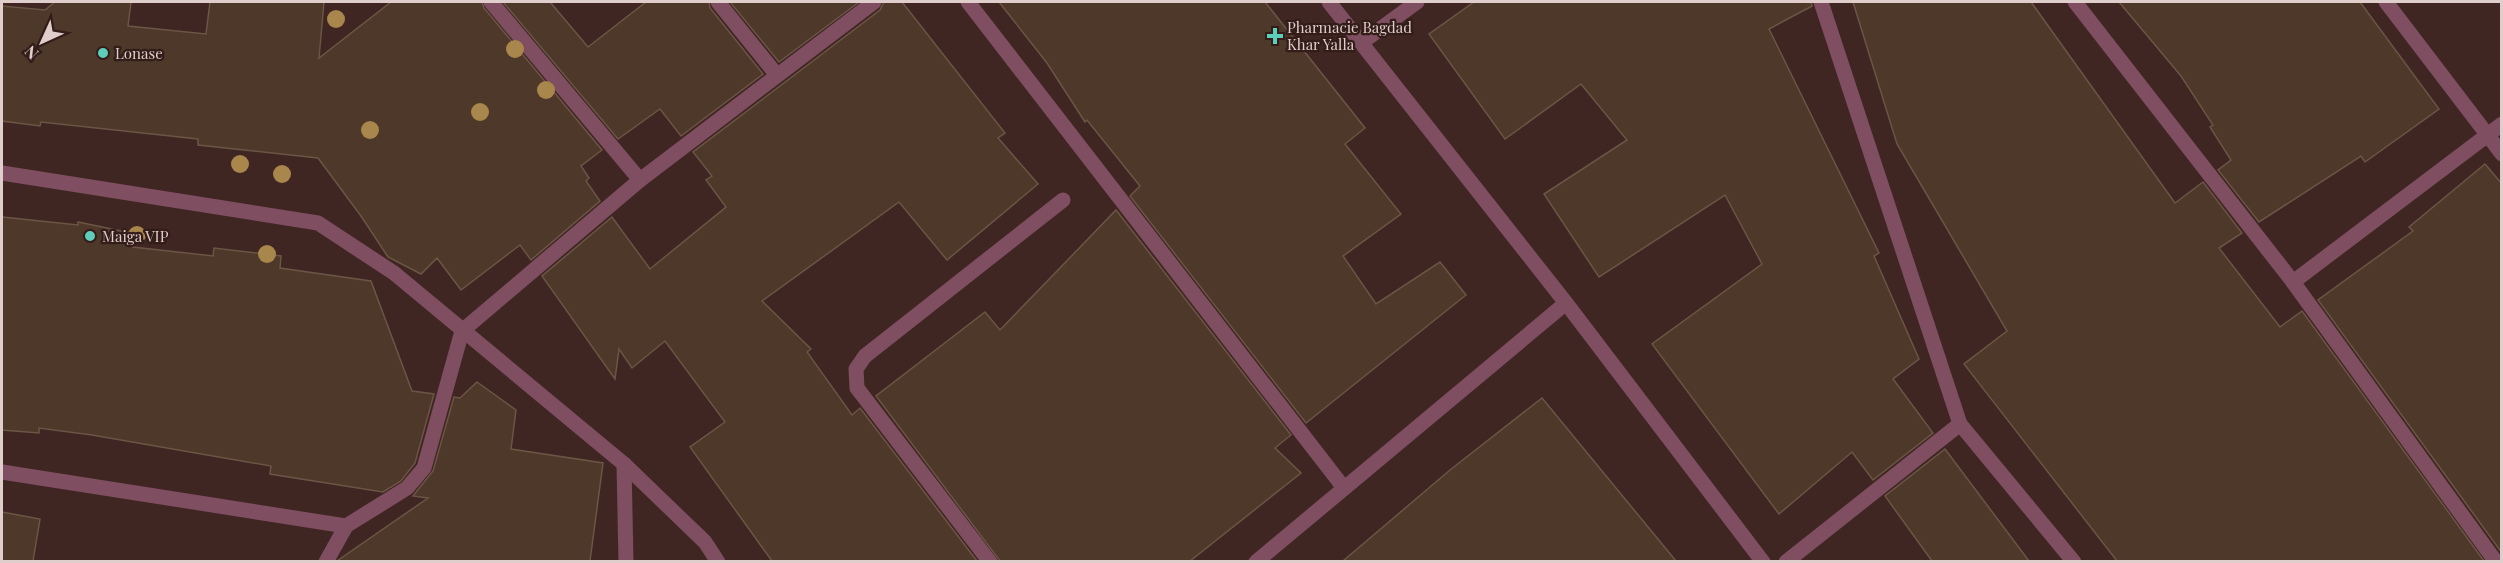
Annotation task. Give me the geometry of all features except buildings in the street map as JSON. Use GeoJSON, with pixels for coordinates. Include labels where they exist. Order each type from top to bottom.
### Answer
{"type":"FeatureCollection","features":[{"type":"Feature","properties":{"kind":"street"},"geometry":{"type":"LineString","coordinates":[[491,2],[640,180]]}},
{"type":"Feature","properties":{"kind":"street"},"geometry":{"type":"LineString","coordinates":[[718,2],[776,74]]}},
{"type":"Feature","properties":{"kind":"street"},"geometry":{"type":"LineString","coordinates":[[326,561],[346,526],[407,488],[424,468],[462,331],[640,180],[776,74],[874,2]]}},
{"type":"Feature","properties":{"kind":"street"},"geometry":{"type":"LineString","coordinates":[[968,2],[1344,489]]}},
{"type":"Feature","properties":{"kind":"street"},"geometry":{"type":"LineString","coordinates":[[1329,2],[1566,303],[1763,561]]}},
{"type":"Feature","properties":{"kind":"street"},"geometry":{"type":"LineString","coordinates":[[1361,43],[1417,2]]}},
{"type":"Feature","properties":{"kind":"street"},"geometry":{"type":"LineString","coordinates":[[1821,2],[1960,424],[2074,561]]}},
{"type":"Feature","properties":{"kind":"street"},"geometry":{"type":"LineString","coordinates":[[2074,2],[2293,282],[2496,561]]}},
{"type":"Feature","properties":{"kind":"street"},"geometry":{"type":"LineString","coordinates":[[2386,2],[2502,154]]}},
{"type":"Feature","properties":{"kind":"street"},"geometry":{"type":"LineString","coordinates":[[2293,282],[2502,124]]}},
{"type":"Feature","properties":{"kind":"street"},"geometry":{"type":"LineString","coordinates":[[2,173],[318,223],[394,273],[624,464],[705,542],[718,561]]}},
{"type":"Feature","properties":{"kind":"street"},"geometry":{"type":"LineString","coordinates":[[990,561],[857,388],[856,369],[865,356],[1064,200]]}},
{"type":"Feature","properties":{"kind":"street"},"geometry":{"type":"LineString","coordinates":[[1256,561],[1566,303]]}},
{"type":"Feature","properties":{"kind":"street"},"geometry":{"type":"LineString","coordinates":[[1786,561],[1960,424]]}},
{"type":"Feature","properties":{"kind":"street"},"geometry":{"type":"LineString","coordinates":[[624,464],[626,561]]}},
{"type":"Feature","properties":{"kind":"street"},"geometry":{"type":"LineString","coordinates":[[2,472],[346,526]]}},
{"type":"Feature","properties":{"kind":"place","name":"Pharmacie Bagdad Khar Yalla"},"geometry":{"type":"Point","coordinates":[1275,36]}},
{"type":"Feature","properties":{"kind":"place","name":"Lonase"},"geometry":{"type":"Point","coordinates":[103,53]}},
{"type":"Feature","properties":{"kind":"place","name":"Maiga VIP"},"geometry":{"type":"Point","coordinates":[90,236]}}]}
